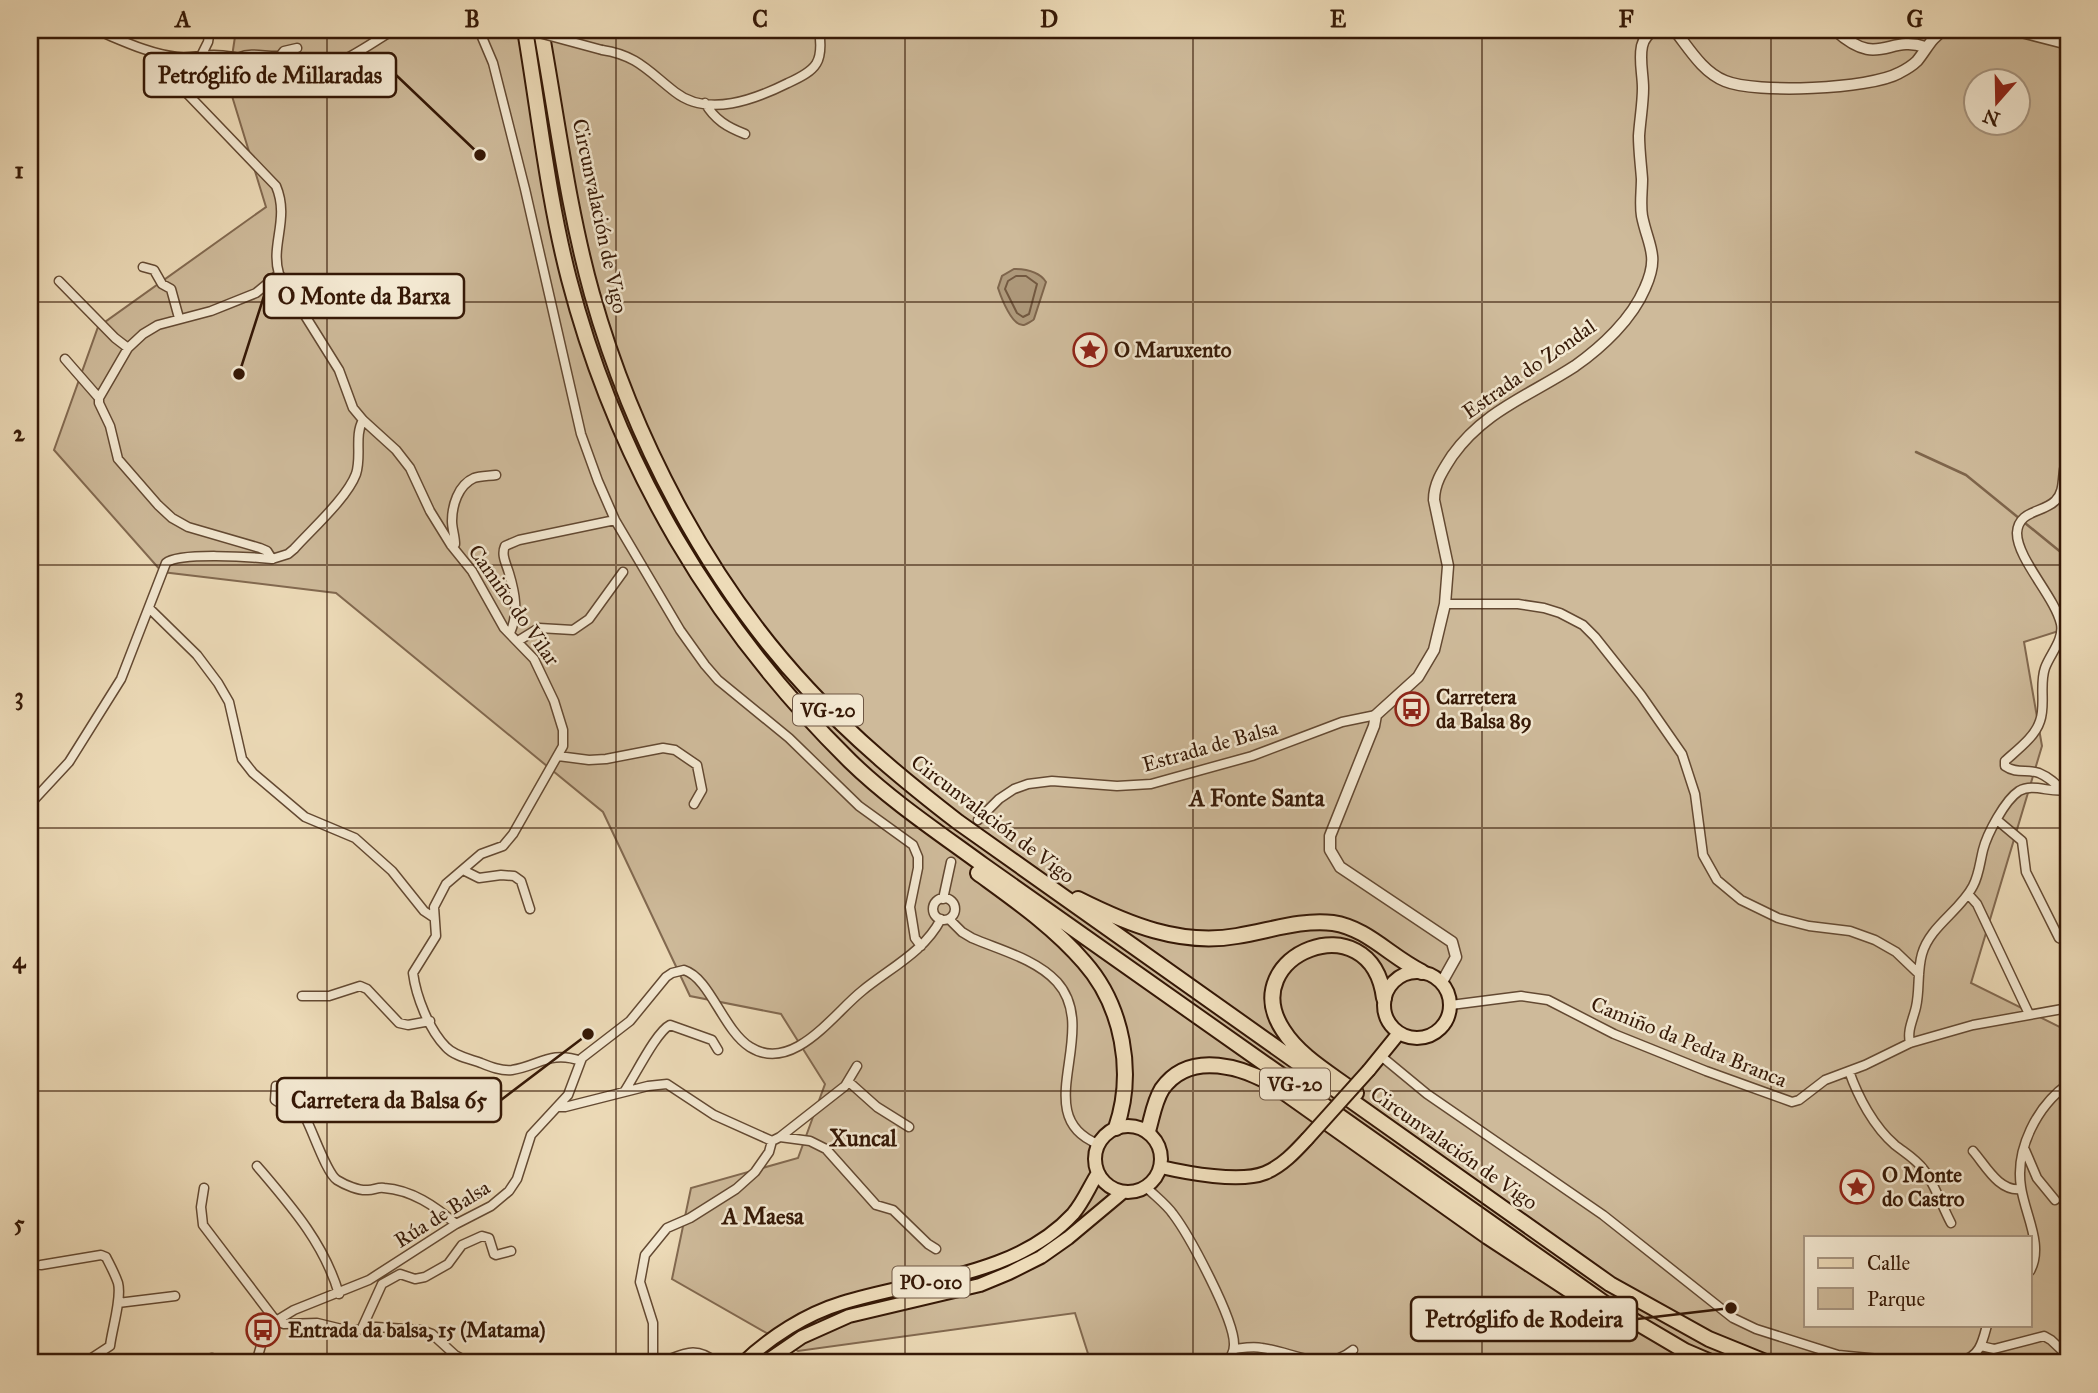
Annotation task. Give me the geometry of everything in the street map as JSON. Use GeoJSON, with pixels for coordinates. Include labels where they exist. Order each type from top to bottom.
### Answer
{"type":"FeatureCollection","features":[{"type":"Feature","properties":{"kind":"highway","name":"Circunvalación de Vigo"},"geometry":{"type":"LineString","coordinates":[[526,30],[554,209],[569,277],[600,381],[649,493],[684,554],[718,606],[784,690],[852,763],[910,811],[1607,1305],[1685,1351],[1713,1363]]}},
{"type":"Feature","properties":{"kind":"highway","name":"Circunvalación de Vigo"},"geometry":{"type":"LineString","coordinates":[[541,30],[571,199],[592,293],[619,377],[657,466],[683,515],[732,594],[806,688],[917,791],[1610,1284],[1698,1333],[1768,1363]]}},
{"type":"Feature","properties":{"kind":"highway"},"geometry":{"type":"LineString","coordinates":[[910,811],[921,828],[1067,943],[1087,964],[1100,984],[1114,1014],[1123,1046],[1125,1085],[1116,1128]]}},
{"type":"Feature","properties":{"kind":"highway"},"geometry":{"type":"LineString","coordinates":[[1055,891],[1142,928],[1189,938],[1235,937],[1285,926],[1334,923],[1354,929],[1405,964],[1422,972]]}},
{"type":"Feature","properties":{"kind":"highway"},"geometry":{"type":"LineString","coordinates":[[1384,998],[1382,985],[1371,963],[1351,949],[1329,945],[1305,950],[1290,961],[1279,976],[1273,998],[1276,1016],[1290,1041],[1412,1134],[1431,1157]]}},
{"type":"Feature","properties":{"kind":"highway"},"geometry":{"type":"LineString","coordinates":[[1147,1131],[1161,1092],[1179,1074],[1193,1068],[1217,1065],[1252,1074],[1278,1088],[1575,1296],[1654,1341],[1685,1351]]}},
{"type":"Feature","properties":{"kind":"main road"},"geometry":{"type":"LineString","coordinates":[[1422,972],[1442,982],[1451,1004],[1446,1023],[1436,1032],[1418,1038],[1399,1033],[1393,1028],[1385,1014],[1384,998],[1395,980],[1408,973],[1422,972]]}},
{"type":"Feature","properties":{"kind":"main road"},"geometry":{"type":"LineString","coordinates":[[1161,1167],[1224,1176],[1250,1176],[1264,1174],[1279,1166],[1307,1139],[1399,1033]]}},
{"type":"Feature","properties":{"kind":"main road"},"geometry":{"type":"LineString","coordinates":[[1126,1125],[1147,1131],[1160,1147],[1161,1167],[1158,1174],[1146,1187],[1131,1192],[1123,1192],[1108,1185],[1098,1173],[1095,1156],[1102,1137],[1126,1125]]}},
{"type":"Feature","properties":{"kind":"main road","name":"PO-010"},"geometry":{"type":"LineString","coordinates":[[743,1363],[778,1335],[804,1319],[840,1304],[971,1272],[1031,1245],[1070,1217],[1081,1204],[1098,1173]]}},
{"type":"Feature","properties":{"kind":"main road","name":"PO-010"},"geometry":{"type":"LineString","coordinates":[[764,1363],[802,1337],[849,1316],[980,1285],[1009,1273],[1041,1257],[1068,1238],[1123,1192]]}},
{"type":"Feature","properties":{"kind":"street"},"geometry":{"type":"LineString","coordinates":[[96,30],[135,46],[179,58],[240,57],[269,71],[310,72],[324,70],[342,62],[393,30]]}},
{"type":"Feature","properties":{"kind":"street"},"geometry":{"type":"LineString","coordinates":[[201,56],[210,30]]}},
{"type":"Feature","properties":{"kind":"street"},"geometry":{"type":"LineString","coordinates":[[479,30],[493,63],[582,434],[615,520],[680,631],[711,672],[789,738],[859,806],[913,845],[918,857],[918,868],[910,906],[915,938],[921,946]]}},
{"type":"Feature","properties":{"kind":"street"},"geometry":{"type":"LineString","coordinates":[[526,30],[625,54],[639,61],[677,94],[688,100],[705,103],[736,103],[796,80],[811,70],[821,58],[820,30]]}},
{"type":"Feature","properties":{"kind":"street","name":"Estrada do Zondal"},"geometry":{"type":"LineString","coordinates":[[1442,982],[1455,957],[1452,942],[1336,863],[1330,850],[1333,825],[1374,726],[1376,715],[1418,677],[1430,661],[1434,650],[1445,604],[1448,566],[1434,488],[1446,465],[1464,439],[1481,424],[1506,405],[1577,364],[1615,331],[1633,310],[1645,290],[1651,273],[1651,246],[1642,215],[1639,136],[1643,45],[1646,36],[1655,30]]}},
{"type":"Feature","properties":{"kind":"street"},"geometry":{"type":"LineString","coordinates":[[1671,30],[1676,32],[1705,69],[1735,84],[1752,87],[1831,89],[1896,75],[1916,61],[1936,35],[1945,30]]}},
{"type":"Feature","properties":{"kind":"street"},"geometry":{"type":"LineString","coordinates":[[1836,30],[1856,46],[1870,50],[1916,44],[1925,47]]}},
{"type":"Feature","properties":{"kind":"street"},"geometry":{"type":"LineString","coordinates":[[2014,30],[2068,44]]}},
{"type":"Feature","properties":{"kind":"street"},"geometry":{"type":"LineString","coordinates":[[240,57],[247,54],[280,56],[284,51],[297,48]]}},
{"type":"Feature","properties":{"kind":"street"},"geometry":{"type":"LineString","coordinates":[[99,398],[128,348],[151,330],[256,293],[279,274],[276,260],[282,207],[276,186],[177,83],[179,58]]}},
{"type":"Feature","properties":{"kind":"street"},"geometry":{"type":"LineString","coordinates":[[705,103],[712,117],[745,134]]}},
{"type":"Feature","properties":{"kind":"street"},"geometry":{"type":"LineString","coordinates":[[143,267],[155,270],[162,284],[171,289],[179,318]]}},
{"type":"Feature","properties":{"kind":"street","name":"Camiño do Vilar"},"geometry":{"type":"LineString","coordinates":[[279,274],[339,370],[353,408],[396,450],[410,468],[430,511],[451,545],[472,571],[504,628],[534,659],[554,701],[564,739],[558,756],[508,840],[503,846],[481,853],[446,884],[438,896],[433,917],[436,936],[413,973],[418,999],[450,1050],[498,1069],[509,1070],[558,1057],[581,1061]]}},
{"type":"Feature","properties":{"kind":"street"},"geometry":{"type":"LineString","coordinates":[[59,281],[128,348]]}},
{"type":"Feature","properties":{"kind":"street"},"geometry":{"type":"LineString","coordinates":[[65,359],[99,398],[110,426],[118,459],[158,505],[172,518],[188,527],[260,548],[267,551],[272,559]]}},
{"type":"Feature","properties":{"kind":"street"},"geometry":{"type":"LineString","coordinates":[[30,804],[69,762],[121,679],[132,646],[150,609],[162,570],[170,559],[272,559],[294,550],[349,490],[358,466],[358,433],[363,420]]}},
{"type":"Feature","properties":{"kind":"street"},"geometry":{"type":"LineString","coordinates":[[2066,790],[2039,773],[2012,770],[2006,766],[2005,761],[2040,722],[2044,671],[2061,630],[2056,613],[2022,551],[2017,532],[2026,514],[2053,504],[2059,497],[2068,456]]}},
{"type":"Feature","properties":{"kind":"street"},"geometry":{"type":"LineString","coordinates":[[451,545],[455,544],[456,540],[452,523],[458,494],[474,478],[496,475]]}},
{"type":"Feature","properties":{"kind":"street"},"geometry":{"type":"LineString","coordinates":[[510,633],[516,615],[510,575],[503,552],[505,546],[519,540],[615,520]]}},
{"type":"Feature","properties":{"kind":"street"},"geometry":{"type":"LineString","coordinates":[[518,641],[539,628],[573,630],[589,619],[623,572]]}},
{"type":"Feature","properties":{"kind":"street"},"geometry":{"type":"LineString","coordinates":[[1445,604],[1506,603],[1545,608],[1583,625],[1641,695],[1682,754],[1695,794],[1703,856],[1717,880],[1741,900],[1778,918],[1809,926],[1850,931],[1875,940],[1896,952],[1919,974]]}},
{"type":"Feature","properties":{"kind":"street"},"geometry":{"type":"LineString","coordinates":[[150,609],[197,655],[218,682],[229,702],[242,759],[253,773],[305,817],[355,838],[392,871],[424,911],[433,917]]}},
{"type":"Feature","properties":{"kind":"street","name":"Estrada de Balsa"},"geometry":{"type":"LineString","coordinates":[[978,820],[999,799],[1028,784],[1052,781],[1117,786],[1151,784],[1252,756],[1342,722],[1376,715]]}},
{"type":"Feature","properties":{"kind":"street"},"geometry":{"type":"LineString","coordinates":[[558,756],[589,760],[663,748],[675,750],[697,765],[702,790],[694,804]]}},
{"type":"Feature","properties":{"kind":"street"},"geometry":{"type":"LineString","coordinates":[[1910,1043],[1909,1032],[1917,1006],[1924,947],[1968,894],[1979,869],[1986,840],[1997,820],[2012,797],[2026,788],[2066,790]]}},
{"type":"Feature","properties":{"kind":"street"},"geometry":{"type":"LineString","coordinates":[[1997,820],[2022,841],[2026,873],[2059,938],[2068,942]]}},
{"type":"Feature","properties":{"kind":"street"},"geometry":{"type":"LineString","coordinates":[[943,898],[951,862]]}},
{"type":"Feature","properties":{"kind":"street"},"geometry":{"type":"LineString","coordinates":[[463,870],[479,878],[514,876],[521,881],[530,909]]}},
{"type":"Feature","properties":{"kind":"street"},"geometry":{"type":"LineString","coordinates":[[1968,894],[1977,904],[2029,1014]]}},
{"type":"Feature","properties":{"kind":"street"},"geometry":{"type":"LineString","coordinates":[[945,919],[954,913],[954,906],[950,900],[943,898],[936,902],[935,915],[972,938],[1045,971],[1058,983],[1067,997],[1074,1026],[1066,1111],[1075,1130],[1098,1144]]}},
{"type":"Feature","properties":{"kind":"street","name":"Rúa de Balsa"},"geometry":{"type":"LineString","coordinates":[[276,1321],[295,1310],[358,1286],[456,1224],[491,1206],[509,1191],[517,1179],[531,1135],[571,1090],[585,1055],[629,1021],[666,977],[680,970],[690,972],[704,985],[725,1022],[751,1048],[766,1053],[785,1051],[820,1033],[859,993],[921,946],[945,919]]}},
{"type":"Feature","properties":{"kind":"street"},"geometry":{"type":"LineString","coordinates":[[302,996],[329,996],[360,986],[367,989],[400,1023],[408,1025],[430,1021]]}},
{"type":"Feature","properties":{"kind":"street","name":"Camiño da Pedra Branca"},"geometry":{"type":"LineString","coordinates":[[1451,1004],[1521,996],[1540,997],[1614,1034],[1786,1101],[1799,1100],[1825,1080],[1849,1072],[1910,1043],[1973,1025],[2068,1008]]}},
{"type":"Feature","properties":{"kind":"street"},"geometry":{"type":"LineString","coordinates":[[624,1092],[648,1055],[657,1035],[670,1025],[712,1040],[718,1050]]}},
{"type":"Feature","properties":{"kind":"street"},"geometry":{"type":"LineString","coordinates":[[1381,1056],[1427,1094],[1604,1215],[1733,1318],[1756,1329],[1838,1354],[1920,1363]]}},
{"type":"Feature","properties":{"kind":"street"},"geometry":{"type":"LineString","coordinates":[[653,1363],[653,1324],[640,1282],[640,1268],[645,1255],[667,1228],[690,1218],[736,1189],[755,1172],[776,1139],[849,1082],[857,1066]]}},
{"type":"Feature","properties":{"kind":"street"},"geometry":{"type":"LineString","coordinates":[[1849,1072],[1863,1104],[1883,1132],[1923,1168],[1951,1223]]}},
{"type":"Feature","properties":{"kind":"street"},"geometry":{"type":"LineString","coordinates":[[849,1082],[877,1107],[909,1127]]}},
{"type":"Feature","properties":{"kind":"street"},"geometry":{"type":"LineString","coordinates":[[557,1107],[667,1084],[721,1119],[776,1139],[810,1141],[826,1149],[876,1205],[893,1210],[936,1249]]}},
{"type":"Feature","properties":{"kind":"street"},"geometry":{"type":"LineString","coordinates":[[2032,1267],[2035,1260],[2035,1243],[2021,1189],[2020,1172],[2024,1149],[2043,1107],[2068,1084]]}},
{"type":"Feature","properties":{"kind":"street"},"geometry":{"type":"LineString","coordinates":[[276,1086],[275,1100],[282,1105],[301,1110],[318,1142],[328,1171],[336,1179],[363,1190],[385,1188],[411,1194],[456,1224]]}},
{"type":"Feature","properties":{"kind":"street"},"geometry":{"type":"LineString","coordinates":[[2024,1149],[2037,1178],[2055,1200]]}},
{"type":"Feature","properties":{"kind":"street"},"geometry":{"type":"LineString","coordinates":[[1973,1151],[2002,1184],[2008,1188],[2021,1189]]}},
{"type":"Feature","properties":{"kind":"street"},"geometry":{"type":"LineString","coordinates":[[257,1166],[316,1240],[339,1294]]}},
{"type":"Feature","properties":{"kind":"street"},"geometry":{"type":"LineString","coordinates":[[1146,1187],[1171,1210],[1195,1248],[1220,1302],[1234,1338],[1234,1349],[1224,1363]]}},
{"type":"Feature","properties":{"kind":"street"},"geometry":{"type":"LineString","coordinates":[[204,1188],[201,1207],[203,1225],[276,1321],[284,1324],[317,1323],[350,1331],[362,1328],[427,1331],[470,1363]]}},
{"type":"Feature","properties":{"kind":"street"},"geometry":{"type":"LineString","coordinates":[[387,1269],[400,1270],[415,1279],[425,1277],[448,1265],[462,1245],[482,1236],[489,1238],[494,1254],[511,1251]]}},
{"type":"Feature","properties":{"kind":"street"},"geometry":{"type":"LineString","coordinates":[[41,1265],[101,1255],[106,1257],[118,1286],[118,1303],[110,1346],[85,1363]]}},
{"type":"Feature","properties":{"kind":"street"},"geometry":{"type":"LineString","coordinates":[[362,1328],[384,1282],[405,1274]]}},
{"type":"Feature","properties":{"kind":"street"},"geometry":{"type":"LineString","coordinates":[[118,1303],[175,1296]]}},
{"type":"Feature","properties":{"kind":"street"},"geometry":{"type":"LineString","coordinates":[[256,1363],[264,1335],[276,1321]]}},
{"type":"Feature","properties":{"kind":"street"},"geometry":{"type":"LineString","coordinates":[[1945,1363],[1966,1360],[1975,1354],[1981,1346],[1987,1326]]}},
{"type":"Feature","properties":{"kind":"street"},"geometry":{"type":"LineString","coordinates":[[1981,1346],[1994,1349],[2044,1336],[2068,1356]]}},
{"type":"Feature","properties":{"kind":"street"},"geometry":{"type":"LineString","coordinates":[[1234,1349],[1263,1348],[1323,1362],[1344,1357],[1353,1350]]}},
{"type":"Feature","properties":{"kind":"street"},"geometry":{"type":"LineString","coordinates":[[660,1363],[695,1352],[709,1356],[717,1363]]}},
{"type":"Feature","properties":{"kind":"street"},"geometry":{"type":"LineString","coordinates":[[30,1358],[34,1363]]}},
{"type":"Feature","properties":{"kind":"street"},"geometry":{"type":"LineString","coordinates":[[198,1363],[208,1359],[229,1363]]}},
{"type":"Feature","properties":{"kind":"green space"},"geometry":{"type":"Polygon","coordinates":[[[236,30],[2068,30],[2068,628],[2024,642],[2042,746],[1971,983],[2068,1031],[2068,1363],[1091,1363],[1075,1313],[798,1351],[672,1279],[691,1188],[798,1158],[825,1084],[781,1014],[690,996],[603,812],[336,593],[162,572],[54,450],[98,327],[266,207],[228,83],[236,30]]]}},
{"type":"Feature","properties":{"kind":"water"},"geometry":{"type":"Polygon","coordinates":[[[1014,269],[1036,273],[1046,282],[1034,319],[1024,325],[1011,317],[998,288],[1002,276],[1014,269]]]}},
{"type":"Feature","properties":{"kind":"waterway"},"geometry":{"type":"LineString","coordinates":[[1916,452],[1966,475],[2068,558]]}},
{"type":"Feature","properties":{"kind":"tunnel"},"geometry":{"type":"LineString","coordinates":[[951,862],[978,820]]}},
{"type":"Feature","properties":{"kind":"place","name":"Petróglifo de Millaradas"},"geometry":{"type":"Point","coordinates":[480,155]}},
{"type":"Feature","properties":{"kind":"place","name":"O Maruxento"},"geometry":{"type":"Point","coordinates":[1090,350]}},
{"type":"Feature","properties":{"kind":"place","name":"O Monte da Barxa"},"geometry":{"type":"Point","coordinates":[239,374]}},
{"type":"Feature","properties":{"kind":"place","name":"Carretera da Balsa 89"},"geometry":{"type":"Point","coordinates":[1412,709]}},
{"type":"Feature","properties":{"kind":"place","name":"Carretera da Balsa 65"},"geometry":{"type":"Point","coordinates":[588,1034]}},
{"type":"Feature","properties":{"kind":"place","name":"O Monte do Castro"},"geometry":{"type":"Point","coordinates":[1857,1187]}},
{"type":"Feature","properties":{"kind":"place","name":"Petróglifo de Rodeira"},"geometry":{"type":"Point","coordinates":[1731,1308]}},
{"type":"Feature","properties":{"kind":"place","name":"Entrada da balsa, 15 (Matama)"},"geometry":{"type":"Point","coordinates":[263,1330]}},
{"type":"Feature","properties":{"kind":"district","name":"A Fonte Santa"},"geometry":{"type":"Point","coordinates":[1257,798]}},
{"type":"Feature","properties":{"kind":"district","name":"Xuncal"},"geometry":{"type":"Point","coordinates":[863,1138]}},
{"type":"Feature","properties":{"kind":"district","name":"A Maesa"},"geometry":{"type":"Point","coordinates":[763,1216]}}]}
